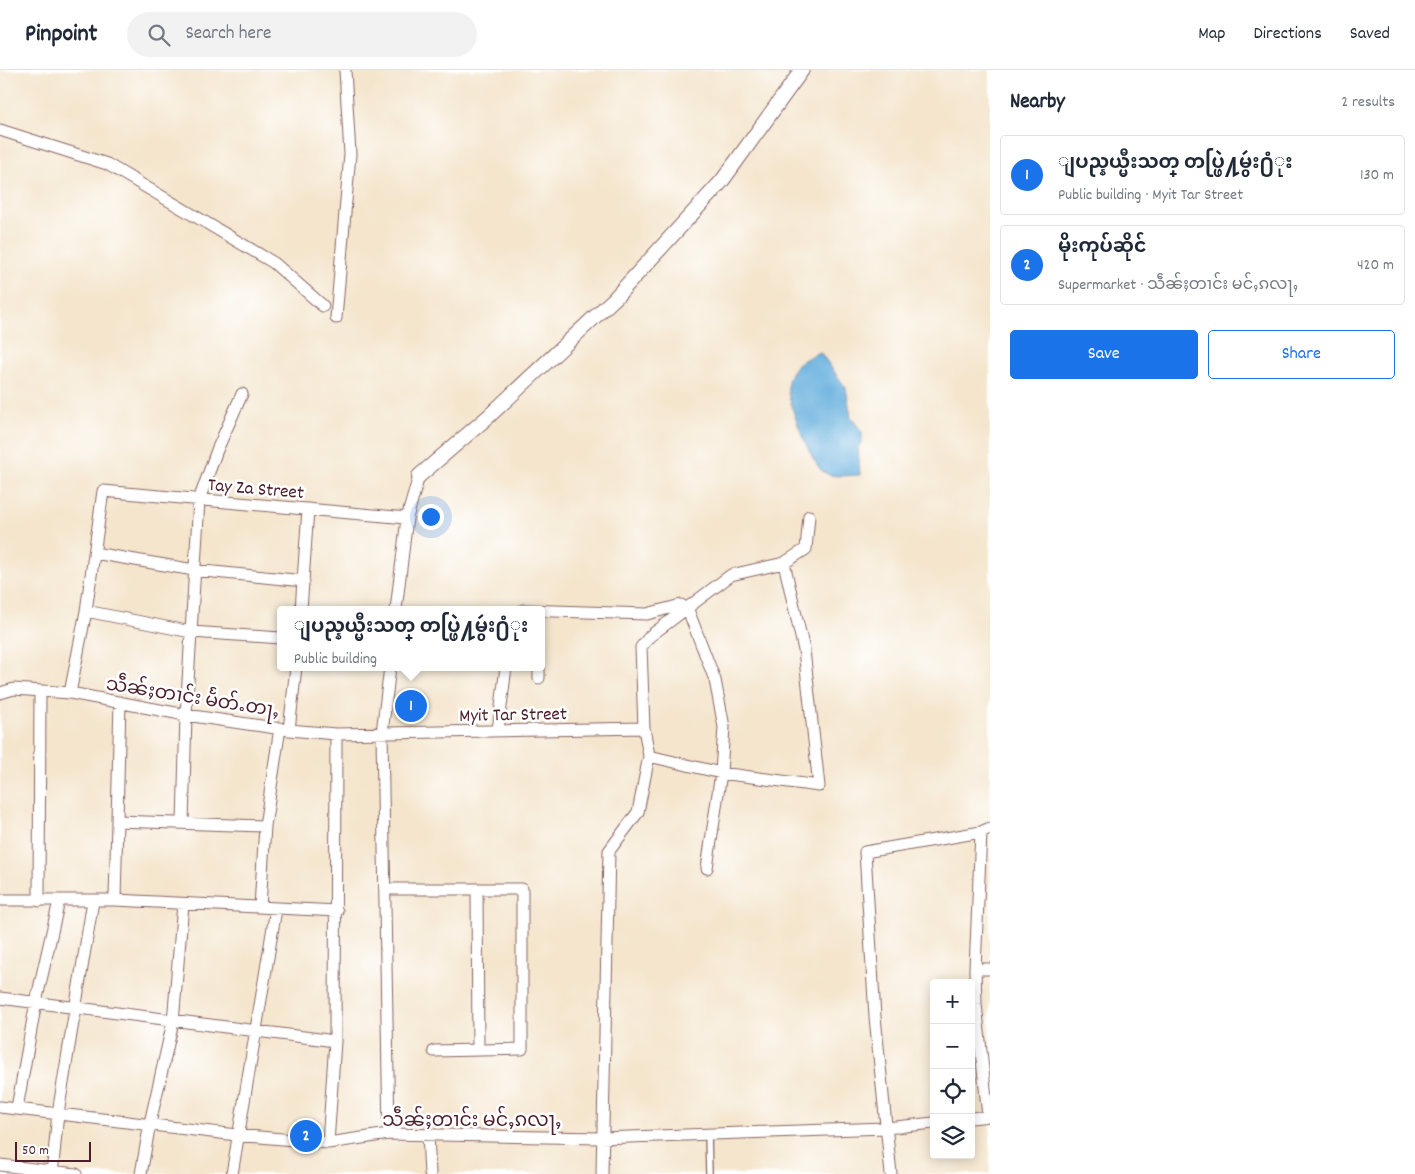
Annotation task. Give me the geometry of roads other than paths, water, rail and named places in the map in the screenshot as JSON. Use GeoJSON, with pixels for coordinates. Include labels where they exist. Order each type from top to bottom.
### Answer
{"type":"FeatureCollection","features":[{"type":"Feature","properties":{"kind":"street"},"geometry":{"type":"LineString","coordinates":[[336,318],[350,154],[345,70]]}},
{"type":"Feature","properties":{"kind":"street"},"geometry":{"type":"LineString","coordinates":[[396,606],[407,518],[419,476],[490,416],[615,298],[722,181],[802,70]]}},
{"type":"Feature","properties":{"kind":"street"},"geometry":{"type":"LineString","coordinates":[[0,130],[107,164],[274,264],[323,306]]}},
{"type":"Feature","properties":{"kind":"street"},"geometry":{"type":"LineString","coordinates":[[183,823],[186,715],[199,500],[217,450],[242,394]]}},
{"type":"Feature","properties":{"kind":"street","name":"Tay Za Street"},"geometry":{"type":"LineString","coordinates":[[94,553],[103,491],[407,518]]}},
{"type":"Feature","properties":{"kind":"street"},"geometry":{"type":"LineString","coordinates":[[302,606],[308,510]]}},
{"type":"Feature","properties":{"kind":"street"},"geometry":{"type":"LineString","coordinates":[[602,1174],[601,1138],[609,851],[638,812],[649,756],[644,728],[641,647],[650,636],[688,610],[731,575],[784,562],[806,549],[809,516]]}},
{"type":"Feature","properties":{"kind":"street"},"geometry":{"type":"LineString","coordinates":[[70,693],[86,610],[94,553],[194,570],[304,580]]}},
{"type":"Feature","properties":{"kind":"street"},"geometry":{"type":"LineString","coordinates":[[649,756],[722,773],[819,786],[804,650],[784,562]]}},
{"type":"Feature","properties":{"kind":"street"},"geometry":{"type":"LineString","coordinates":[[545,609],[647,614],[681,605],[688,610],[717,690],[724,727],[722,773],[707,868]]}},
{"type":"Feature","properties":{"kind":"street"},"geometry":{"type":"LineString","coordinates":[[86,610],[191,632],[277,638]]}},
{"type":"Feature","properties":{"kind":"street"},"geometry":{"type":"LineString","coordinates":[[260,907],[265,826],[295,671]]}},
{"type":"Feature","properties":{"kind":"street"},"geometry":{"type":"LineString","coordinates":[[389,1134],[382,733],[390,671]]}},
{"type":"Feature","properties":{"kind":"street"},"geometry":{"type":"LineString","coordinates":[[498,730],[505,671]]}},
{"type":"Feature","properties":{"kind":"street","name":"သဵၼ်ႈတၢင်း မႅတ်ႉတႃႇ"},"geometry":{"type":"LineString","coordinates":[[0,693],[14,689],[70,693],[186,715],[285,729],[336,734],[382,733]]}},
{"type":"Feature","properties":{"kind":"street"},"geometry":{"type":"LineString","coordinates":[[39,900],[40,692]]}},
{"type":"Feature","properties":{"kind":"street"},"geometry":{"type":"LineString","coordinates":[[115,900],[120,702]]}},
{"type":"Feature","properties":{"kind":"street","name":"Myit Tar Street"},"geometry":{"type":"LineString","coordinates":[[382,733],[644,728]]}},
{"type":"Feature","properties":{"kind":"street"},"geometry":{"type":"LineString","coordinates":[[328,1143],[335,1041],[337,912],[336,734]]}},
{"type":"Feature","properties":{"kind":"street"},"geometry":{"type":"LineString","coordinates":[[117,821],[265,826]]}},
{"type":"Feature","properties":{"kind":"street"},"geometry":{"type":"LineString","coordinates":[[891,1174],[875,1017],[865,852],[985,830],[975,969],[976,1004],[989,1116],[975,1118]]}},
{"type":"Feature","properties":{"kind":"street"},"geometry":{"type":"LineString","coordinates":[[385,889],[522,888],[522,1049],[434,1051]]}},
{"type":"Feature","properties":{"kind":"street"},"geometry":{"type":"LineString","coordinates":[[477,889],[478,1050]]}},
{"type":"Feature","properties":{"kind":"street"},"geometry":{"type":"LineString","coordinates":[[0,900],[115,900],[337,912]]}},
{"type":"Feature","properties":{"kind":"street"},"geometry":{"type":"LineString","coordinates":[[52,1173],[58,1113],[92,900]]}},
{"type":"Feature","properties":{"kind":"street"},"geometry":{"type":"LineString","coordinates":[[17,1108],[36,1002],[59,901]]}},
{"type":"Feature","properties":{"kind":"street"},"geometry":{"type":"LineString","coordinates":[[141,1174],[150,1123],[173,1022],[183,904]]}},
{"type":"Feature","properties":{"kind":"street"},"geometry":{"type":"LineString","coordinates":[[232,1174],[276,909]]}},
{"type":"Feature","properties":{"kind":"street"},"geometry":{"type":"LineString","coordinates":[[975,969],[990,969]]}},
{"type":"Feature","properties":{"kind":"street"},"geometry":{"type":"LineString","coordinates":[[0,998],[173,1022],[335,1041]]}},
{"type":"Feature","properties":{"kind":"street","name":"သဵၼ်ႈတၢင်း မင်ႇၵလႃႇ"},"geometry":{"type":"LineString","coordinates":[[0,1107],[150,1123],[237,1135],[328,1143],[389,1134],[601,1138],[886,1128],[930,1123]]}},
{"type":"Feature","properties":{"kind":"street"},"geometry":{"type":"LineString","coordinates":[[428,1135],[430,1174]]}},
{"type":"Feature","properties":{"kind":"street"},"geometry":{"type":"LineString","coordinates":[[0,1165],[52,1173],[76,1174]]}},
{"type":"Feature","properties":{"kind":"lane"},"geometry":{"type":"LineString","coordinates":[[708,1133],[709,1174]]}},
{"type":"Feature","properties":{"kind":"water"},"geometry":{"type":"Polygon","coordinates":[[[820,352],[846,388],[851,417],[862,432],[862,443],[858,447],[860,475],[842,476],[825,473],[814,460],[792,408],[789,398],[788,380],[792,371],[807,358],[820,352]]]}},
{"type":"Feature","properties":{"kind":"place","name":"ျပည္နယ္မီးသတ္ တပ္ဖြဲ႔မွဴး႐ံုး"},"geometry":{"type":"Point","coordinates":[411,706]}},
{"type":"Feature","properties":{"kind":"place","name":"မိုးကုပ်ဆိုင်"},"geometry":{"type":"Point","coordinates":[306,1136]}}]}
